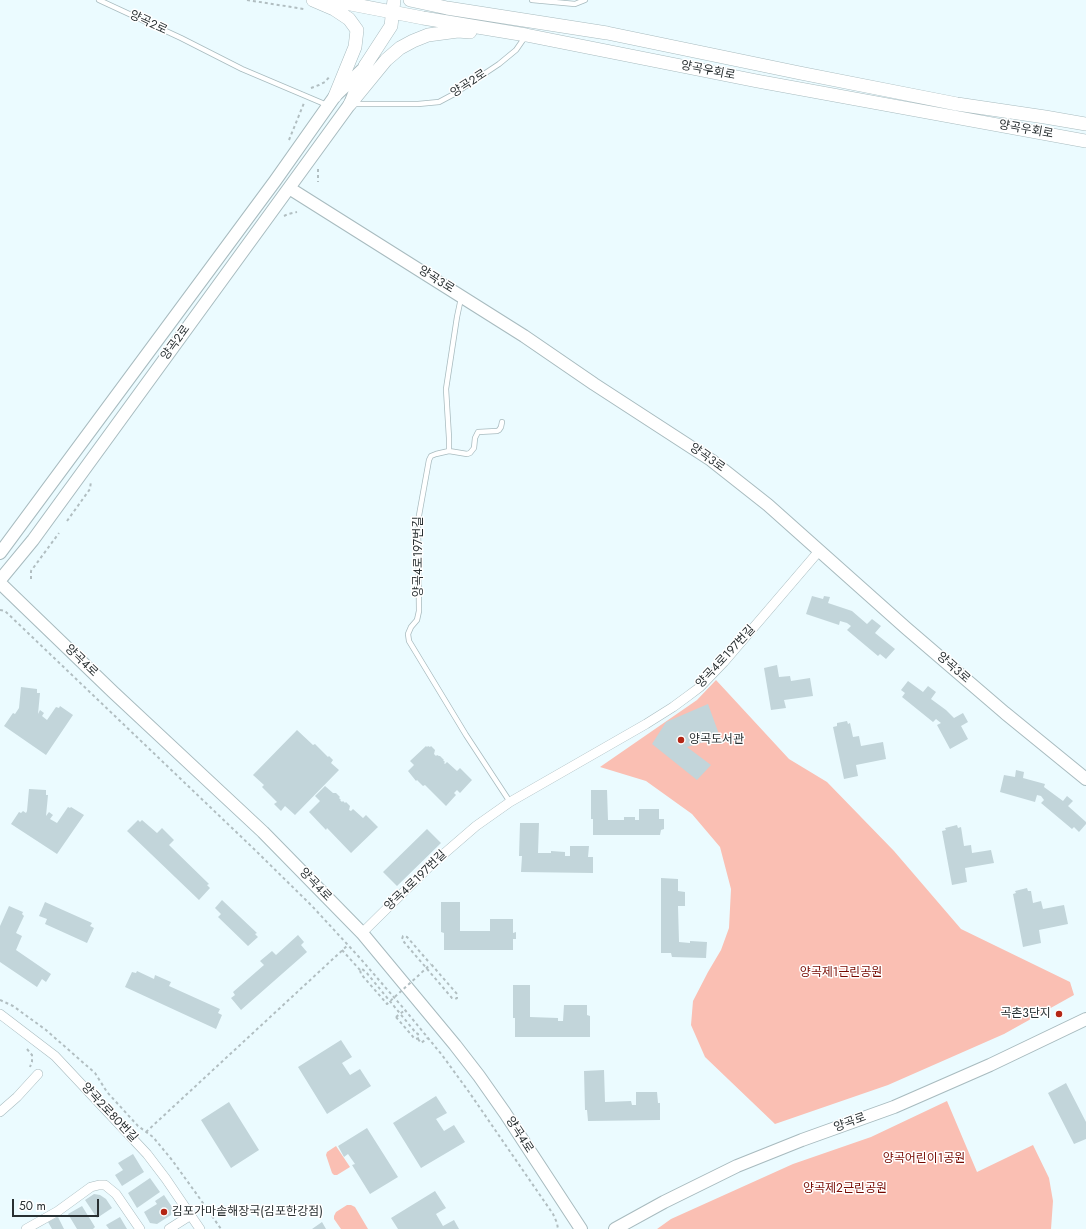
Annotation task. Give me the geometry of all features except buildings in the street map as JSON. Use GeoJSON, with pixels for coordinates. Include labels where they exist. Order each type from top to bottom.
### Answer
{"type":"FeatureCollection","features":[{"type":"Feature","properties":{"kind":"main road","name":"양곡우회로"},"geometry":{"type":"LineString","coordinates":[[330,0],[394,6],[526,35],[765,82],[1086,141]]}},
{"type":"Feature","properties":{"kind":"main road","name":"양곡우회로"},"geometry":{"type":"LineString","coordinates":[[410,0],[447,8],[607,33],[957,104],[1086,124]]}},
{"type":"Feature","properties":{"kind":"main road"},"geometry":{"type":"LineString","coordinates":[[309,5],[334,9],[349,19],[357,30],[355,47],[332,101]]}},
{"type":"Feature","properties":{"kind":"main road","name":"양곡2로"},"geometry":{"type":"LineString","coordinates":[[365,66],[391,26],[394,6]]}},
{"type":"Feature","properties":{"kind":"main road"},"geometry":{"type":"LineString","coordinates":[[350,104],[386,60],[400,48],[428,35],[458,31],[526,35]]}},
{"type":"Feature","properties":{"kind":"street","name":"양곡2로"},"geometry":{"type":"LineString","coordinates":[[0,553],[275,181],[332,101],[365,66]]}},
{"type":"Feature","properties":{"kind":"street","name":"양곡2로"},"geometry":{"type":"LineString","coordinates":[[0,582],[33,540],[350,104],[365,66]]}},
{"type":"Feature","properties":{"kind":"street","name":"양곡3로"},"geometry":{"type":"LineString","coordinates":[[289,188],[524,336],[594,384],[711,460],[768,505],[1005,713],[1086,779]]}},
{"type":"Feature","properties":{"kind":"street","name":"양곡4로197번길"},"geometry":{"type":"LineString","coordinates":[[362,933],[432,864],[476,826],[510,802],[673,708],[700,686],[724,662],[819,551]]}},
{"type":"Feature","properties":{"kind":"street","name":"양곡4로"},"geometry":{"type":"LineString","coordinates":[[0,582],[119,698],[263,832],[362,933],[479,1076],[581,1229]]}},
{"type":"Feature","properties":{"kind":"street","name":"양곡2로80번길"},"geometry":{"type":"LineString","coordinates":[[0,1014],[48,1051],[73,1075],[147,1154],[200,1229]]}},
{"type":"Feature","properties":{"kind":"street","name":"양곡로"},"geometry":{"type":"LineString","coordinates":[[615,1229],[664,1202],[737,1166],[894,1107],[990,1065],[1086,1019]]}},
{"type":"Feature","properties":{"kind":"street"},"geometry":{"type":"LineString","coordinates":[[0,1112],[38,1074]]}},
{"type":"Feature","properties":{"kind":"street"},"geometry":{"type":"LineString","coordinates":[[26,1229],[58,1211],[91,1187],[99,1184],[105,1185],[116,1194],[140,1229]]}},
{"type":"Feature","properties":{"kind":"street"},"geometry":{"type":"LineString","coordinates":[[169,1229],[191,1215]]}},
{"type":"Feature","properties":{"kind":"lane","name":"양곡2로"},"geometry":{"type":"LineString","coordinates":[[98,0],[181,38],[242,69],[332,101]]}},
{"type":"Feature","properties":{"kind":"lane"},"geometry":{"type":"LineString","coordinates":[[532,0],[575,4],[585,0]]}},
{"type":"Feature","properties":{"kind":"lane","name":"양곡2로"},"geometry":{"type":"LineString","coordinates":[[350,104],[418,104],[439,102],[454,94],[499,64],[516,50],[526,35]]}},
{"type":"Feature","properties":{"kind":"lane"},"geometry":{"type":"LineString","coordinates":[[461,296],[446,389],[449,451],[467,454],[470,453],[474,448],[475,438],[478,432],[497,431],[501,427],[502,422]]}},
{"type":"Feature","properties":{"kind":"lane","name":"양곡4로197번길"},"geometry":{"type":"LineString","coordinates":[[449,451],[431,456],[426,471],[418,521],[419,611],[417,620],[411,627],[408,634],[409,641],[466,735],[510,802]]}},
{"type":"Feature","properties":{"kind":"path"},"geometry":{"type":"LineString","coordinates":[[247,0],[309,5]]}},
{"type":"Feature","properties":{"kind":"path"},"geometry":{"type":"LineString","coordinates":[[31,579],[31,571],[59,533]]}},
{"type":"Feature","properties":{"kind":"path"},"geometry":{"type":"LineString","coordinates":[[0,610],[5,611],[220,816],[287,881],[348,945],[405,1010],[469,1092],[553,1214],[558,1229]]}},
{"type":"Feature","properties":{"kind":"path"},"geometry":{"type":"LineString","coordinates":[[342,950],[387,1004],[403,989],[426,969],[431,964],[458,994],[457,998],[452,998],[430,972],[424,966],[404,942],[402,939],[403,936],[407,937],[428,961]]}},
{"type":"Feature","properties":{"kind":"path"},"geometry":{"type":"LineString","coordinates":[[146,1132],[348,945]]}},
{"type":"Feature","properties":{"kind":"path"},"geometry":{"type":"LineString","coordinates":[[360,970],[362,969],[366,972],[416,1033],[419,1037],[418,1039]]}},
{"type":"Feature","properties":{"kind":"path"},"geometry":{"type":"LineString","coordinates":[[405,1010],[396,1017],[414,1038],[418,1039],[421,1043],[428,1038]]}},
{"type":"Feature","properties":{"kind":"path"},"geometry":{"type":"LineString","coordinates":[[23,1045],[32,1056],[30,1068]]}},
{"type":"Feature","properties":{"kind":"green space","name":"양곡제1근린공원"},"geometry":{"type":"Polygon","coordinates":[[[716,680],[789,759],[827,782],[894,851],[961,929],[1070,982],[1074,995],[1004,1034],[888,1085],[775,1124],[705,1057],[691,1025],[693,1001],[721,950],[729,928],[731,889],[720,847],[692,814],[646,781],[600,767],[697,700],[716,680]]]}},
{"type":"Feature","properties":{"kind":"green space","name":"양곡제2근린공원"},"geometry":{"type":"Polygon","coordinates":[[[947,1101],[977,1172],[1033,1145],[1049,1178],[1053,1201],[1051,1229],[657,1229],[671,1219],[793,1164],[871,1137],[947,1101]]]}},
{"type":"Feature","properties":{"kind":"green space"},"geometry":{"type":"Polygon","coordinates":[[[336,1146],[350,1167],[337,1175],[334,1175],[326,1155],[327,1152],[336,1146]]]}},
{"type":"Feature","properties":{"kind":"green space"},"geometry":{"type":"Polygon","coordinates":[[[347,1205],[355,1207],[368,1229],[341,1229],[334,1219],[334,1216],[336,1212],[347,1205]]]}},
{"type":"Feature","properties":{"kind":"place","name":"양곡도서관"},"geometry":{"type":"Point","coordinates":[681,740]}},
{"type":"Feature","properties":{"kind":"place","name":"곡촌3단지"},"geometry":{"type":"Point","coordinates":[1059,1014]}},
{"type":"Feature","properties":{"kind":"place","name":"김포가마솥해장국(김포한강점)"},"geometry":{"type":"Point","coordinates":[164,1212]}},
{"type":"Feature","properties":{"kind":"park label","name":"양곡어린이1공원"},"geometry":{"type":"Point","coordinates":[924,1159]}}]}
